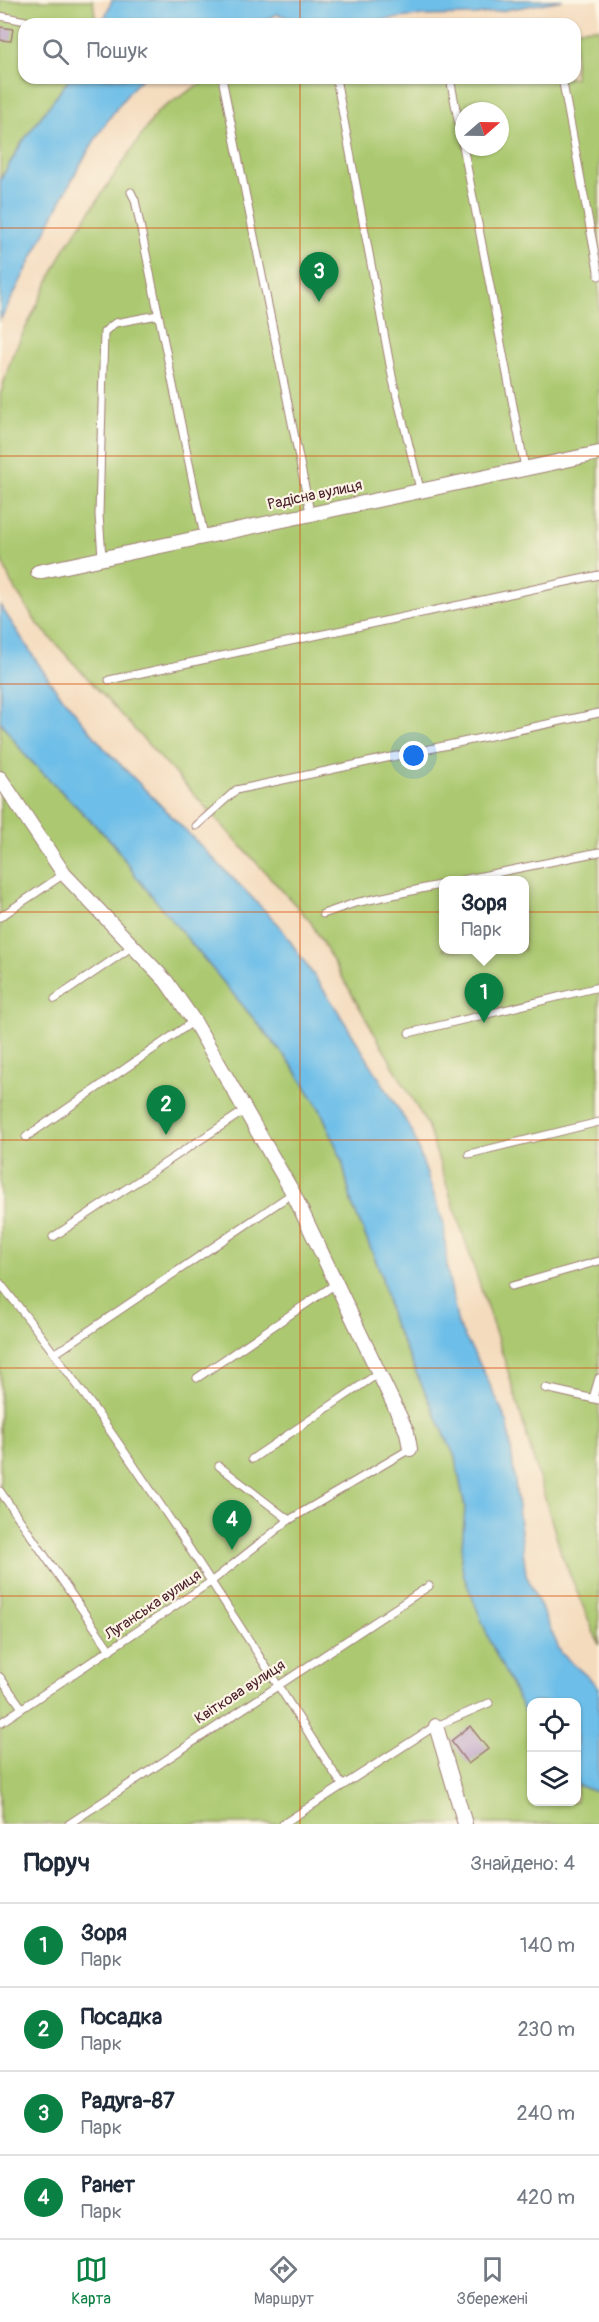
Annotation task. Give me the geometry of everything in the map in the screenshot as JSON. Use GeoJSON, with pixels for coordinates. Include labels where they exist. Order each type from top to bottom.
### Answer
{"type":"FeatureCollection","features":[{"type":"Feature","properties":{"kind":"street","name":"Радісна вулиця"},"geometry":{"type":"LineString","coordinates":[[38,572],[310,512],[599,453]]}},
{"type":"Feature","properties":{"kind":"street"},"geometry":{"type":"LineString","coordinates":[[3,788],[64,874],[166,981],[194,1021],[247,1109],[293,1193],[407,1432],[410,1449]]}},
{"type":"Feature","properties":{"kind":"street"},"geometry":{"type":"LineString","coordinates":[[436,1726],[465,1824]]}},
{"type":"Feature","properties":{"kind":"lane"},"geometry":{"type":"LineString","coordinates":[[0,16],[18,19]]}},
{"type":"Feature","properties":{"kind":"lane"},"geometry":{"type":"LineString","coordinates":[[223,84],[310,512]]}},
{"type":"Feature","properties":{"kind":"lane"},"geometry":{"type":"LineString","coordinates":[[337,84],[393,381],[420,489]]}},
{"type":"Feature","properties":{"kind":"lane"},"geometry":{"type":"LineString","coordinates":[[451,84],[525,468]]}},
{"type":"Feature","properties":{"kind":"lane"},"geometry":{"type":"LineString","coordinates":[[563,84],[599,276]]}},
{"type":"Feature","properties":{"kind":"lane"},"geometry":{"type":"LineString","coordinates":[[131,192],[135,200],[204,536]]}},
{"type":"Feature","properties":{"kind":"lane"},"geometry":{"type":"LineString","coordinates":[[102,557],[99,514],[104,332],[116,323],[158,315]]}},
{"type":"Feature","properties":{"kind":"lane"},"geometry":{"type":"LineString","coordinates":[[109,680],[599,575]]}},
{"type":"Feature","properties":{"kind":"lane"},"geometry":{"type":"LineString","coordinates":[[196,826],[236,790],[599,713]]}},
{"type":"Feature","properties":{"kind":"lane"},"geometry":{"type":"LineString","coordinates":[[482,876],[599,852]]}},
{"type":"Feature","properties":{"kind":"lane"},"geometry":{"type":"LineString","coordinates":[[0,917],[64,874]]}},
{"type":"Feature","properties":{"kind":"lane"},"geometry":{"type":"LineString","coordinates":[[323,914],[355,903],[439,885]]}},
{"type":"Feature","properties":{"kind":"lane"},"geometry":{"type":"LineString","coordinates":[[55,999],[133,946]]}},
{"type":"Feature","properties":{"kind":"lane"},"geometry":{"type":"LineString","coordinates":[[409,1033],[599,987]]}},
{"type":"Feature","properties":{"kind":"lane"},"geometry":{"type":"LineString","coordinates":[[26,1137],[194,1021]]}},
{"type":"Feature","properties":{"kind":"lane"},"geometry":{"type":"LineString","coordinates":[[53,1237],[247,1109]]}},
{"type":"Feature","properties":{"kind":"lane"},"geometry":{"type":"LineString","coordinates":[[469,1154],[599,1122]]}},
{"type":"Feature","properties":{"kind":"lane"},"geometry":{"type":"LineString","coordinates":[[56,1353],[293,1193]]}},
{"type":"Feature","properties":{"kind":"lane"},"geometry":{"type":"LineString","coordinates":[[512,1286],[599,1260]]}},
{"type":"Feature","properties":{"kind":"lane"},"geometry":{"type":"LineString","coordinates":[[0,1283],[56,1353],[212,1581],[342,1785]]}},
{"type":"Feature","properties":{"kind":"lane"},"geometry":{"type":"LineString","coordinates":[[197,1378],[337,1283]]}},
{"type":"Feature","properties":{"kind":"lane"},"geometry":{"type":"LineString","coordinates":[[252,1459],[380,1373]]}},
{"type":"Feature","properties":{"kind":"lane"},"geometry":{"type":"LineString","coordinates":[[545,1388],[596,1399],[599,1378]]}},
{"type":"Feature","properties":{"kind":"lane","name":"Луганська вулиця"},"geometry":{"type":"LineString","coordinates":[[0,1724],[212,1581],[289,1520],[410,1449]]}},
{"type":"Feature","properties":{"kind":"lane"},"geometry":{"type":"LineString","coordinates":[[219,1466],[289,1520]]}},
{"type":"Feature","properties":{"kind":"lane"},"geometry":{"type":"LineString","coordinates":[[0,1491],[110,1650]]}},
{"type":"Feature","properties":{"kind":"lane","name":"Квіткова вулиця"},"geometry":{"type":"LineString","coordinates":[[69,1824],[429,1586]]}},
{"type":"Feature","properties":{"kind":"lane"},"geometry":{"type":"LineString","coordinates":[[0,1677],[22,1708]]}},
{"type":"Feature","properties":{"kind":"lane"},"geometry":{"type":"LineString","coordinates":[[283,1824],[436,1726],[489,1703]]}},
{"type":"Feature","properties":{"kind":"green space"},"geometry":{"type":"Polygon","coordinates":[[[0,0],[93,0],[95,18],[18,18],[18,84],[66,84],[23,141],[0,180],[0,0]]]}},
{"type":"Feature","properties":{"kind":"green space"},"geometry":{"type":"Polygon","coordinates":[[[599,28],[599,1645],[561,1553],[507,1368],[427,1125],[310,921],[36,622],[11,583],[0,555],[0,395],[12,356],[65,248],[158,111],[200,84],[581,84],[581,29],[599,28]]]}},
{"type":"Feature","properties":{"kind":"green space"},"geometry":{"type":"Polygon","coordinates":[[[0,721],[25,755],[113,843],[138,879],[292,1065],[321,1111],[342,1160],[352,1204],[381,1273],[392,1320],[455,1457],[465,1507],[527,1716],[527,1806],[581,1806],[581,1786],[599,1793],[599,1824],[0,1824],[0,721]]]}},
{"type":"Feature","properties":{"kind":"water"},"geometry":{"type":"Polygon","coordinates":[[[112,0],[563,0],[477,15],[290,18],[277,14],[269,18],[104,18],[112,0]]]}},
{"type":"Feature","properties":{"kind":"water"},"geometry":{"type":"Polygon","coordinates":[[[66,84],[137,84],[120,103],[82,162],[0,320],[0,180],[23,141],[66,84]]]}},
{"type":"Feature","properties":{"kind":"water"},"geometry":{"type":"Polygon","coordinates":[[[0,605],[51,683],[104,748],[279,925],[334,1005],[412,1131],[444,1224],[447,1268],[458,1325],[481,1366],[508,1424],[526,1574],[561,1653],[599,1687],[599,1793],[581,1786],[581,1698],[527,1698],[527,1717],[492,1646],[464,1577],[461,1560],[465,1507],[455,1457],[392,1320],[381,1273],[352,1204],[342,1160],[321,1111],[292,1065],[138,879],[113,843],[25,755],[0,721],[0,605]]]}},
{"type":"Feature","properties":{"kind":"building"},"geometry":{"type":"Polygon","coordinates":[[[0,27],[13,29],[11,41],[0,40],[0,27]]]}},
{"type":"Feature","properties":{"kind":"building"},"geometry":{"type":"Polygon","coordinates":[[[470,1726],[488,1749],[468,1764],[451,1741],[470,1726]]]}},
{"type":"Feature","properties":{"kind":"place","name":"Радуга-87"},"geometry":{"type":"Point","coordinates":[319,302]}},
{"type":"Feature","properties":{"kind":"place","name":"Зоря"},"geometry":{"type":"Point","coordinates":[484,1023]}},
{"type":"Feature","properties":{"kind":"place","name":"Посадка"},"geometry":{"type":"Point","coordinates":[166,1135]}},
{"type":"Feature","properties":{"kind":"place","name":"Ранет"},"geometry":{"type":"Point","coordinates":[232,1550]}}]}
